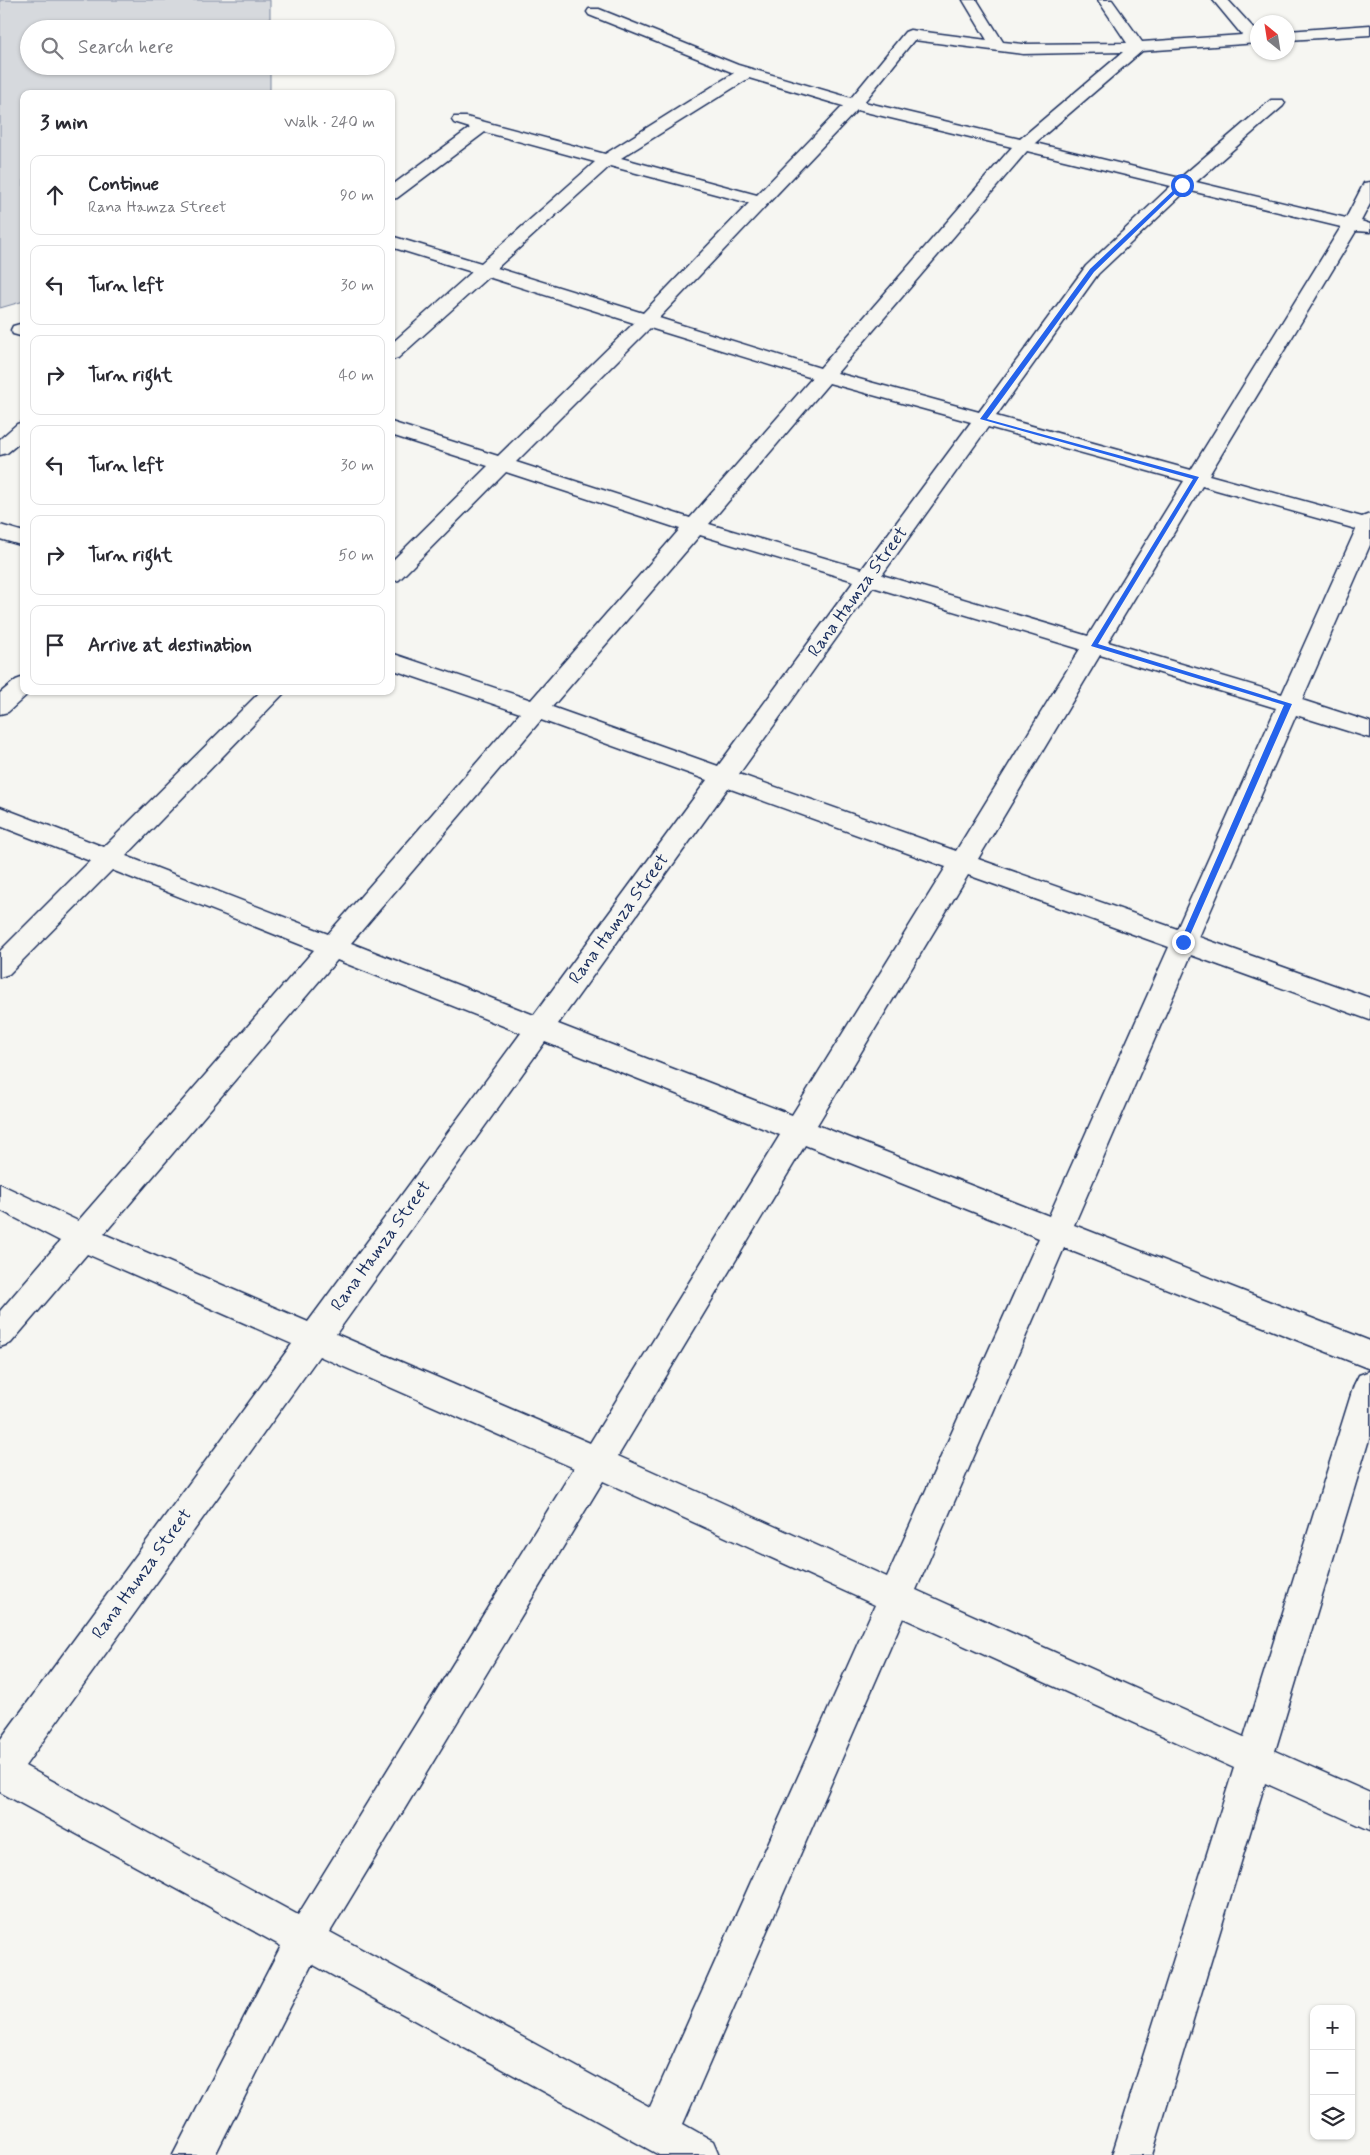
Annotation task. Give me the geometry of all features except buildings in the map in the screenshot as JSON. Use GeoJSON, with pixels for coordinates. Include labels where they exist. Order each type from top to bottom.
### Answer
{"type":"FeatureCollection","features":[{"type":"Feature","properties":{"kind":"street"},"geometry":{"type":"LineString","coordinates":[[970,0],[998,46]]}},
{"type":"Feature","properties":{"kind":"street"},"geometry":{"type":"LineString","coordinates":[[1105,0],[1138,47]]}},
{"type":"Feature","properties":{"kind":"street"},"geometry":{"type":"LineString","coordinates":[[1220,0],[1250,33]]}},
{"type":"Feature","properties":{"kind":"street"},"geometry":{"type":"LineString","coordinates":[[594,12],[747,72],[854,104],[1360,227]]}},
{"type":"Feature","properties":{"kind":"street"},"geometry":{"type":"LineString","coordinates":[[1295,35],[1370,30]]}},
{"type":"Feature","properties":{"kind":"street"},"geometry":{"type":"LineString","coordinates":[[395,571],[646,320],[854,104],[910,36],[1022,50],[1138,47],[1250,38]]}},
{"type":"Feature","properties":{"kind":"street"},"geometry":{"type":"LineString","coordinates":[[0,1334],[1022,146],[1138,47]]}},
{"type":"Feature","properties":{"kind":"street"},"geometry":{"type":"LineString","coordinates":[[395,350],[608,160],[747,72]]}},
{"type":"Feature","properties":{"kind":"street","name":"Rana Hamza Street"},"geometry":{"type":"LineString","coordinates":[[0,1771],[313,1338],[1092,270],[1182,185],[1277,103]]}},
{"type":"Feature","properties":{"kind":"street"},"geometry":{"type":"LineString","coordinates":[[460,120],[760,201]]}},
{"type":"Feature","properties":{"kind":"street"},"geometry":{"type":"LineString","coordinates":[[395,191],[483,126]]}},
{"type":"Feature","properties":{"kind":"street"},"geometry":{"type":"LineString","coordinates":[[193,2155],[305,1939],[1197,478],[1360,227],[1370,187]]}},
{"type":"Feature","properties":{"kind":"street"},"geometry":{"type":"LineString","coordinates":[[395,242],[824,376],[1369,524],[659,2133]]}},
{"type":"Feature","properties":{"kind":"street"},"geometry":{"type":"LineString","coordinates":[[395,429],[695,526],[1370,730]]}},
{"type":"Feature","properties":{"kind":"street"},"geometry":{"type":"LineString","coordinates":[[0,449],[20,432]]}},
{"type":"Feature","properties":{"kind":"street"},"geometry":{"type":"LineString","coordinates":[[0,532],[20,538]]}},
{"type":"Feature","properties":{"kind":"street"},"geometry":{"type":"LineString","coordinates":[[395,662],[536,710],[1370,1009]]}},
{"type":"Feature","properties":{"kind":"street"},"geometry":{"type":"LineString","coordinates":[[0,706],[20,688]]}},
{"type":"Feature","properties":{"kind":"street"},"geometry":{"type":"LineString","coordinates":[[0,967],[271,695]]}},
{"type":"Feature","properties":{"kind":"street"},"geometry":{"type":"LineString","coordinates":[[0,816],[1370,1355]]}},
{"type":"Feature","properties":{"kind":"street"},"geometry":{"type":"LineString","coordinates":[[0,1196],[82,1238],[596,1462],[1370,1812]]}},
{"type":"Feature","properties":{"kind":"street"},"geometry":{"type":"LineString","coordinates":[[1132,2155],[1370,1385]]}},
{"type":"Feature","properties":{"kind":"street"},"geometry":{"type":"LineString","coordinates":[[0,1771],[699,2155]]}},
{"type":"Feature","properties":{"kind":"shaded area"},"geometry":{"type":"Polygon","coordinates":[[[0,0],[270,0],[270,20],[20,20],[20,75],[270,75],[270,90],[20,90],[20,302],[0,308],[0,0]]]}},
{"type":"Feature","properties":{"kind":"route"},"geometry":{"type":"LineString","coordinates":[[1182,185],[1092,270],[983,419],[1197,478],[1094,646],[1288,704],[1183,942]]}}]}
